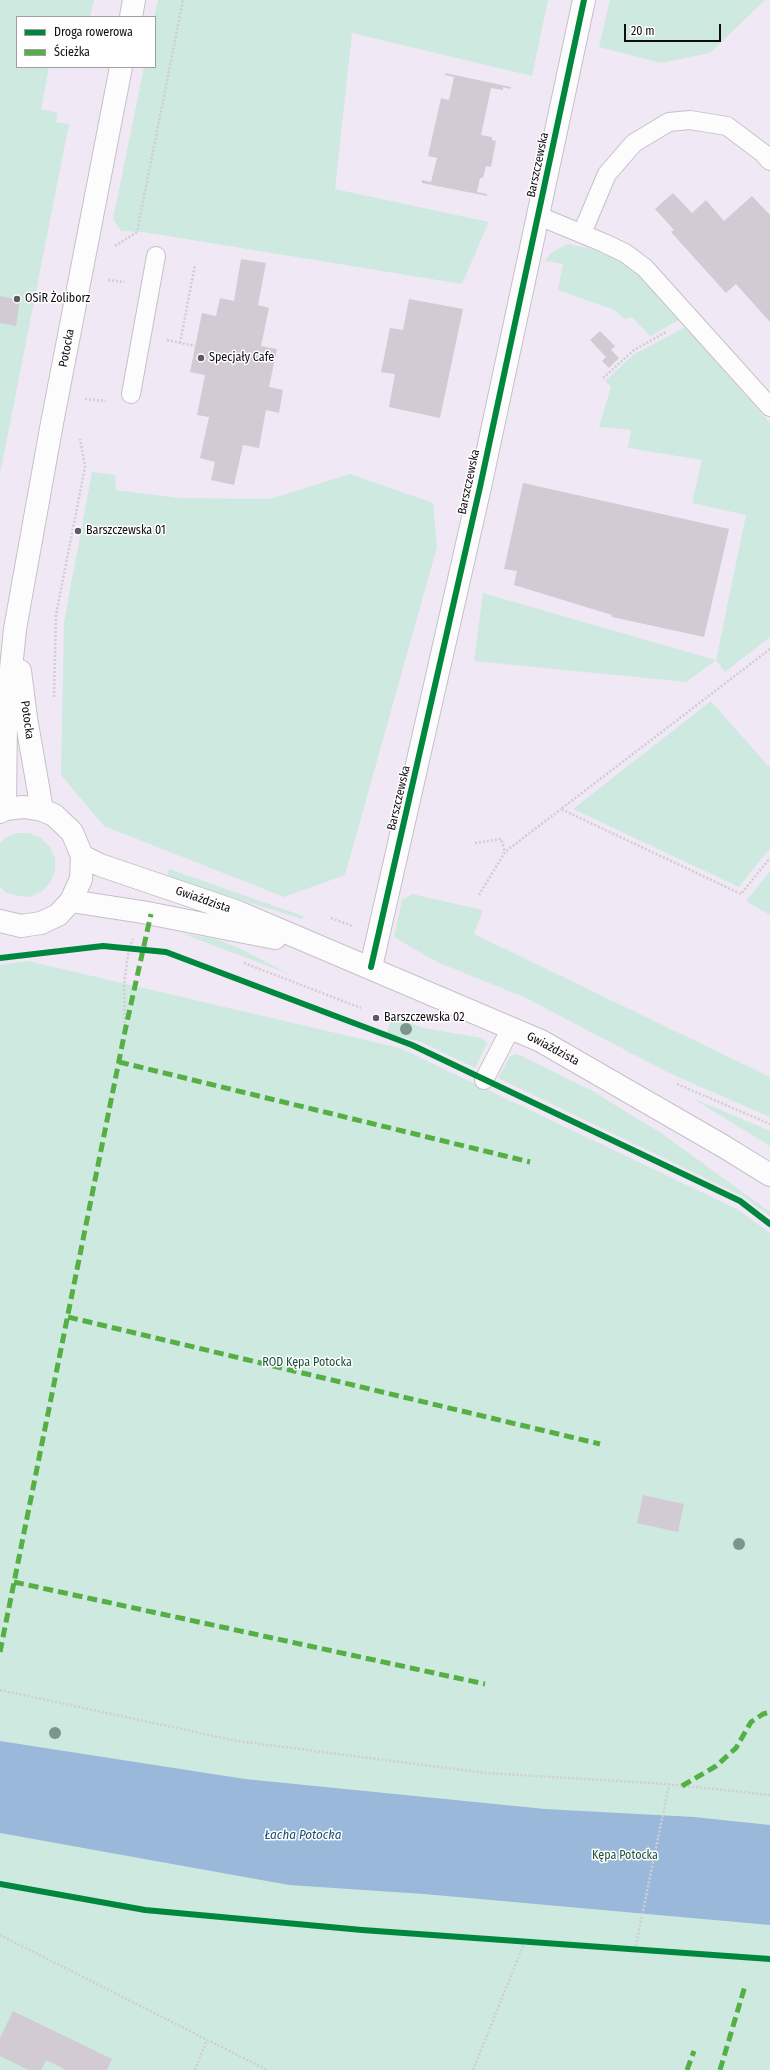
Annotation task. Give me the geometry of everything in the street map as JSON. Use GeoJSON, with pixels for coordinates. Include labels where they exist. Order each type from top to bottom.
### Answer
{"type":"FeatureCollection","features":[{"type":"Feature","properties":{"kind":"street"},"geometry":{"type":"LineString","coordinates":[[131,16],[134,0]]}},
{"type":"Feature","properties":{"kind":"street","name":"Barszczewska"},"geometry":{"type":"LineString","coordinates":[[371,967],[539,216],[584,0]]}},
{"type":"Feature","properties":{"kind":"street","name":"Potocka"},"geometry":{"type":"LineString","coordinates":[[2,811],[6,719],[15,629],[52,423],[121,68]]}},
{"type":"Feature","properties":{"kind":"street","name":"Potocka"},"geometry":{"type":"LineString","coordinates":[[15,629],[26,718],[42,810]]}},
{"type":"Feature","properties":{"kind":"street"},"geometry":{"type":"LineString","coordinates":[[0,921],[21,926],[40,923],[58,915],[71,901],[81,879],[82,856],[72,832],[64,823],[42,810],[24,807],[2,811]]}},
{"type":"Feature","properties":{"kind":"street","name":"Gwiaździsta"},"geometry":{"type":"LineString","coordinates":[[82,856],[100,864],[238,912],[371,967],[541,1041],[723,1146],[770,1175]]}},
{"type":"Feature","properties":{"kind":"street","name":"Gwiaździsta"},"geometry":{"type":"LineString","coordinates":[[71,901],[231,929],[323,948]]}},
{"type":"Feature","properties":{"kind":"lane"},"geometry":{"type":"LineString","coordinates":[[582,233],[607,174],[634,144],[669,122],[690,120],[728,126],[763,153],[770,161]]}},
{"type":"Feature","properties":{"kind":"lane"},"geometry":{"type":"LineString","coordinates":[[539,216],[582,233],[625,253],[645,268],[770,407]]}},
{"type":"Feature","properties":{"kind":"lane"},"geometry":{"type":"LineString","coordinates":[[131,394],[156,256]]}},
{"type":"Feature","properties":{"kind":"lane"},"geometry":{"type":"LineString","coordinates":[[484,1080],[511,1028]]}},
{"type":"Feature","properties":{"kind":"path"},"geometry":{"type":"LineString","coordinates":[[113,253],[114,246],[136,232],[183,0]]}},
{"type":"Feature","properties":{"kind":"path"},"geometry":{"type":"LineString","coordinates":[[180,343],[195,265]]}},
{"type":"Feature","properties":{"kind":"path"},"geometry":{"type":"LineString","coordinates":[[106,288],[109,274]]}},
{"type":"Feature","properties":{"kind":"path"},"geometry":{"type":"LineString","coordinates":[[603,378],[634,350],[690,318]]}},
{"type":"Feature","properties":{"kind":"path"},"geometry":{"type":"LineString","coordinates":[[84,406],[86,391]]}},
{"type":"Feature","properties":{"kind":"path"},"geometry":{"type":"LineString","coordinates":[[54,701],[56,615],[85,467],[79,441],[80,434]]}},
{"type":"Feature","properties":{"kind":"path"},"geometry":{"type":"LineString","coordinates":[[479,896],[505,852],[770,649]]}},
{"type":"Feature","properties":{"kind":"path"},"geometry":{"type":"LineString","coordinates":[[561,808],[741,894],[770,858]]}},
{"type":"Feature","properties":{"kind":"path"},"geometry":{"type":"LineString","coordinates":[[475,843],[501,839],[505,852]]}},
{"type":"Feature","properties":{"kind":"path"},"geometry":{"type":"LineString","coordinates":[[125,1031],[124,984],[126,948],[134,937]]}},
{"type":"Feature","properties":{"kind":"path"},"geometry":{"type":"LineString","coordinates":[[126,948],[136,949]]}},
{"type":"Feature","properties":{"kind":"path"},"geometry":{"type":"LineString","coordinates":[[240,961],[361,1008]]}},
{"type":"Feature","properties":{"kind":"path"},"geometry":{"type":"LineString","coordinates":[[0,1690],[238,1740],[486,1773],[669,1785],[770,1795]]}},
{"type":"Feature","properties":{"kind":"path"},"geometry":{"type":"LineString","coordinates":[[635,1950],[669,1785]]}},
{"type":"Feature","properties":{"kind":"path"},"geometry":{"type":"LineString","coordinates":[[0,1884],[145,1910],[362,1930],[770,1959]]}},
{"type":"Feature","properties":{"kind":"path"},"geometry":{"type":"LineString","coordinates":[[0,1935],[267,2070]]}},
{"type":"Feature","properties":{"kind":"path"},"geometry":{"type":"LineString","coordinates":[[474,2070],[525,1941]]}},
{"type":"Feature","properties":{"kind":"path"},"geometry":{"type":"LineString","coordinates":[[195,2070],[207,2040]]}},
{"type":"Feature","properties":{"kind":"green space","name":"OSiR Żoliborz"},"geometry":{"type":"Polygon","coordinates":[[[0,0],[94,0],[90,16],[16,16],[16,68],[49,68],[41,109],[58,113],[56,122],[69,124],[0,474],[0,0]]]}},
{"type":"Feature","properties":{"kind":"green space"},"geometry":{"type":"Polygon","coordinates":[[[158,0],[548,0],[532,76],[352,33],[335,189],[489,222],[462,284],[143,232],[121,231],[113,219],[144,68],[156,68],[156,16],[154,16],[158,0]]]}},
{"type":"Feature","properties":{"kind":"green space"},"geometry":{"type":"Polygon","coordinates":[[[610,0],[765,0],[710,53],[661,63],[599,47],[610,0]]]}},
{"type":"Feature","properties":{"kind":"green space"},"geometry":{"type":"Polygon","coordinates":[[[567,244],[588,248],[616,258],[634,270],[679,320],[650,336],[632,317],[624,319],[614,310],[558,290],[563,264],[545,261],[551,253],[567,244]]]}},
{"type":"Feature","properties":{"kind":"green space"},"geometry":{"type":"Polygon","coordinates":[[[685,327],[770,423],[770,637],[725,672],[716,660],[746,515],[692,503],[702,460],[628,448],[631,430],[599,427],[611,387],[605,381],[633,355],[685,327]]]}},
{"type":"Feature","properties":{"kind":"green space"},"geometry":{"type":"Polygon","coordinates":[[[92,472],[115,475],[116,490],[179,498],[270,499],[350,474],[433,503],[437,547],[345,875],[284,897],[104,826],[61,775],[64,622],[92,472]]]}},
{"type":"Feature","properties":{"kind":"green space"},"geometry":{"type":"Polygon","coordinates":[[[483,593],[716,660],[686,682],[474,661],[483,593]]]}},
{"type":"Feature","properties":{"kind":"green space"},"geometry":{"type":"Polygon","coordinates":[[[711,701],[770,768],[770,848],[739,887],[573,809],[711,701]]]}},
{"type":"Feature","properties":{"kind":"green space"},"geometry":{"type":"Polygon","coordinates":[[[17,833],[29,833],[41,838],[50,847],[55,858],[55,871],[50,883],[41,892],[30,897],[17,896],[5,892],[0,887],[0,843],[5,838],[17,833]]]}},
{"type":"Feature","properties":{"kind":"green space"},"geometry":{"type":"Polygon","coordinates":[[[169,869],[303,916],[302,919],[167,877],[169,869]]]}},
{"type":"Feature","properties":{"kind":"green space"},"geometry":{"type":"Polygon","coordinates":[[[770,871],[770,915],[746,901],[770,871]]]}},
{"type":"Feature","properties":{"kind":"green space"},"geometry":{"type":"Polygon","coordinates":[[[412,894],[483,910],[474,934],[770,1077],[770,1117],[669,1073],[524,997],[437,962],[394,937],[402,900],[412,894]]]}},
{"type":"Feature","properties":{"kind":"green space"},"geometry":{"type":"Polygon","coordinates":[[[181,933],[216,939],[241,949],[289,974],[181,933]]]}},
{"type":"Feature","properties":{"kind":"green space"},"geometry":{"type":"Polygon","coordinates":[[[28,961],[400,1048],[737,1209],[770,1233],[770,2070],[0,2070],[0,965],[28,961]]]}},
{"type":"Feature","properties":{"kind":"green space"},"geometry":{"type":"Polygon","coordinates":[[[392,1017],[424,1028],[482,1038],[487,1043],[475,1068],[421,1042],[387,1033],[392,1017]]]}},
{"type":"Feature","properties":{"kind":"green space"},"geometry":{"type":"Polygon","coordinates":[[[517,1054],[589,1089],[661,1133],[770,1212],[770,1216],[744,1197],[498,1078],[510,1056],[517,1054]]]}},
{"type":"Feature","properties":{"kind":"green space"},"geometry":{"type":"Polygon","coordinates":[[[692,1098],[770,1131],[770,1146],[765,1143],[692,1098]]]}},
{"type":"Feature","properties":{"kind":"water","name":"Łacha Potocka"},"geometry":{"type":"Polygon","coordinates":[[[0,1741],[245,1779],[545,1809],[694,1817],[770,1825],[770,1925],[424,1894],[289,1885],[0,1833],[0,1741]]]}},
{"type":"Feature","properties":{"kind":"building"},"geometry":{"type":"Polygon","coordinates":[[[445,73],[511,87],[510,89],[503,87],[503,90],[491,88],[481,135],[492,137],[492,140],[496,141],[491,167],[486,166],[483,178],[480,178],[477,192],[487,194],[487,196],[422,183],[422,180],[431,182],[437,158],[428,156],[441,98],[449,100],[454,77],[445,75],[445,73]]]}},
{"type":"Feature","properties":{"kind":"building"},"geometry":{"type":"Polygon","coordinates":[[[673,193],[692,213],[706,200],[724,221],[752,196],[770,215],[770,322],[736,284],[726,293],[671,232],[674,230],[655,209],[673,193]]]}},
{"type":"Feature","properties":{"kind":"building"},"geometry":{"type":"Polygon","coordinates":[[[241,259],[266,263],[258,305],[269,308],[261,346],[277,349],[269,387],[283,390],[279,413],[266,410],[259,448],[243,445],[234,485],[211,480],[215,462],[200,458],[209,417],[197,415],[205,375],[190,372],[202,313],[216,316],[220,298],[234,301],[241,259]]]}},
{"type":"Feature","properties":{"kind":"building"},"geometry":{"type":"Polygon","coordinates":[[[0,296],[20,300],[16,326],[0,323],[0,296]]]}},
{"type":"Feature","properties":{"kind":"building"},"geometry":{"type":"Polygon","coordinates":[[[409,299],[463,309],[440,418],[389,407],[395,374],[381,372],[390,328],[403,330],[409,299]]]}},
{"type":"Feature","properties":{"kind":"building"},"geometry":{"type":"Polygon","coordinates":[[[600,331],[615,346],[611,350],[619,358],[609,368],[602,361],[606,357],[590,340],[600,331]]]}},
{"type":"Feature","properties":{"kind":"building"},"geometry":{"type":"Polygon","coordinates":[[[523,483],[729,529],[704,637],[612,617],[612,615],[514,585],[517,571],[504,569],[523,483]]]}},
{"type":"Feature","properties":{"kind":"building"},"geometry":{"type":"Polygon","coordinates":[[[643,1495],[684,1504],[678,1532],[637,1523],[643,1495]]]}},
{"type":"Feature","properties":{"kind":"building"},"geometry":{"type":"Polygon","coordinates":[[[13,2011],[112,2059],[107,2070],[66,2070],[46,2060],[41,2070],[28,2070],[0,2056],[0,2038],[13,2011]]]}},
{"type":"Feature","properties":{"kind":"marked path"},"geometry":{"type":"LineString","coordinates":[[0,1652],[125,1031],[151,914]]}},
{"type":"Feature","properties":{"kind":"marked path"},"geometry":{"type":"LineString","coordinates":[[119,1062],[530,1162]]}},
{"type":"Feature","properties":{"kind":"marked path"},"geometry":{"type":"LineString","coordinates":[[68,1317],[600,1444]]}},
{"type":"Feature","properties":{"kind":"marked path"},"geometry":{"type":"LineString","coordinates":[[14,1582],[485,1684]]}},
{"type":"Feature","properties":{"kind":"marked path"},"geometry":{"type":"LineString","coordinates":[[682,1786],[716,1766],[736,1748],[751,1722],[763,1714],[770,1712]]}},
{"type":"Feature","properties":{"kind":"marked path"},"geometry":{"type":"LineString","coordinates":[[720,2070],[745,1986]]}},
{"type":"Feature","properties":{"kind":"marked path"},"geometry":{"type":"LineString","coordinates":[[687,2070],[694,2051]]}},
{"type":"Feature","properties":{"kind":"cycle path"},"geometry":{"type":"LineString","coordinates":[[371,967],[480,487],[584,0]]}},
{"type":"Feature","properties":{"kind":"cycle path"},"geometry":{"type":"LineString","coordinates":[[0,958],[103,946],[166,952],[412,1045],[740,1201],[770,1224]]}},
{"type":"Feature","properties":{"kind":"cycle path"},"geometry":{"type":"LineString","coordinates":[[0,1884],[145,1910],[362,1930],[770,1959]]}},
{"type":"Feature","properties":{"kind":"place","name":"OSiR Żoliborz"},"geometry":{"type":"Point","coordinates":[17,299]}},
{"type":"Feature","properties":{"kind":"place","name":"Specjały Cafe"},"geometry":{"type":"Point","coordinates":[201,358]}},
{"type":"Feature","properties":{"kind":"place","name":"Barszczewska 01"},"geometry":{"type":"Point","coordinates":[78,531]}},
{"type":"Feature","properties":{"kind":"place","name":"Barszczewska 02"},"geometry":{"type":"Point","coordinates":[376,1018]}},
{"type":"Feature","properties":{"kind":"park label","name":"ROD Kępa Potocka"},"geometry":{"type":"Point","coordinates":[307,1363]}},
{"type":"Feature","properties":{"kind":"park label","name":"Kępa Potocka"},"geometry":{"type":"Point","coordinates":[625,1856]}}]}
